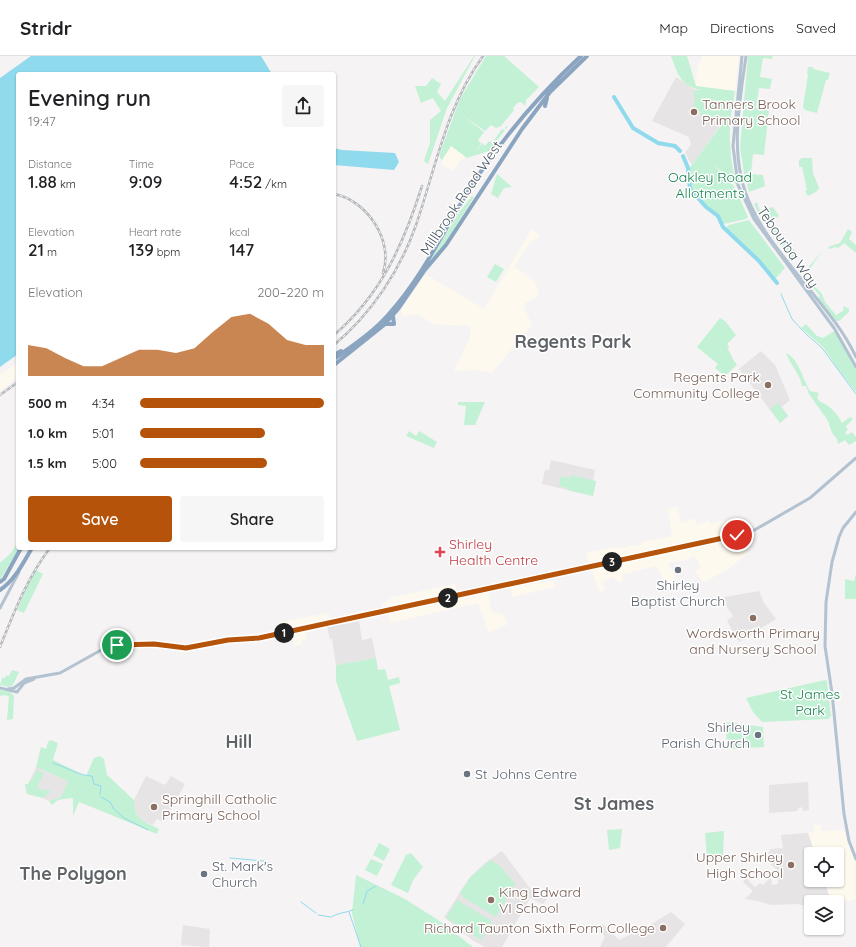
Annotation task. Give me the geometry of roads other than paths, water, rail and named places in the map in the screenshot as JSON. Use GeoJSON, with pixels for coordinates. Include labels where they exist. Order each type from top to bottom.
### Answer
{"type":"FeatureCollection","features":[{"type":"Feature","properties":{"kind":"highway","name":"Millbrook Road West"},"geometry":{"type":"LineString","coordinates":[[336,358],[373,330],[396,306],[423,267],[475,181],[509,133],[536,101],[581,56]]}},
{"type":"Feature","properties":{"kind":"highway","name":"Millbrook Road West"},"geometry":{"type":"LineString","coordinates":[[336,363],[393,316],[424,272],[446,245],[492,172],[550,92],[587,56]]}},
{"type":"Feature","properties":{"kind":"highway"},"geometry":{"type":"LineString","coordinates":[[545,106],[550,92]]}},
{"type":"Feature","properties":{"kind":"highway"},"geometry":{"type":"LineString","coordinates":[[385,324],[394,324],[393,316]]}},
{"type":"Feature","properties":{"kind":"highway"},"geometry":{"type":"LineString","coordinates":[[336,354],[356,343]]}},
{"type":"Feature","properties":{"kind":"highway"},"geometry":{"type":"LineString","coordinates":[[2,581],[20,550]]}},
{"type":"Feature","properties":{"kind":"highway"},"geometry":{"type":"LineString","coordinates":[[0,590],[9,583],[22,567],[31,550]]}},
{"type":"Feature","properties":{"kind":"main road","name":"Tebourba Way"},"geometry":{"type":"LineString","coordinates":[[742,56],[733,146],[740,190],[754,219],[834,328],[856,367]]}},
{"type":"Feature","properties":{"kind":"main road","name":"Tebourba Way"},"geometry":{"type":"LineString","coordinates":[[746,56],[736,136],[737,159],[745,192],[763,228],[837,324],[856,357]]}},
{"type":"Feature","properties":{"kind":"main road"},"geometry":{"type":"LineString","coordinates":[[15,689],[24,680],[60,673],[103,649],[115,646],[154,644],[186,648],[228,640],[259,638],[754,531],[804,502],[856,458]]}},
{"type":"Feature","properties":{"kind":"main road"},"geometry":{"type":"LineString","coordinates":[[856,512],[843,528],[835,549],[828,583],[825,630],[844,814],[849,841],[856,859]]}},
{"type":"Feature","properties":{"kind":"main road"},"geometry":{"type":"LineString","coordinates":[[0,608],[22,567]]}},
{"type":"Feature","properties":{"kind":"main road"},"geometry":{"type":"LineString","coordinates":[[0,586],[2,581]]}},
{"type":"Feature","properties":{"kind":"main road"},"geometry":{"type":"LineString","coordinates":[[0,688],[19,690],[24,683],[34,678]]}},
{"type":"Feature","properties":{"kind":"water"},"geometry":{"type":"Polygon","coordinates":[[[31,56],[261,56],[271,72],[16,72],[16,355],[0,367],[0,78],[31,56]]]}},
{"type":"Feature","properties":{"kind":"water"},"geometry":{"type":"Polygon","coordinates":[[[336,148],[395,153],[399,162],[394,170],[336,165],[336,148]]]}},
{"type":"Feature","properties":{"kind":"waterway"},"geometry":{"type":"LineString","coordinates":[[614,97],[633,128],[658,143],[675,146],[680,151]]}},
{"type":"Feature","properties":{"kind":"waterway"},"geometry":{"type":"LineString","coordinates":[[683,156],[688,168],[690,189],[706,207],[718,216],[723,227],[759,261],[777,283]]}},
{"type":"Feature","properties":{"kind":"waterway"},"geometry":{"type":"LineString","coordinates":[[781,294],[792,319],[822,348],[856,394]]}},
{"type":"Feature","properties":{"kind":"waterway"},"geometry":{"type":"LineString","coordinates":[[53,763],[77,773],[92,776],[94,784],[101,786],[100,794]]}},
{"type":"Feature","properties":{"kind":"waterway"},"geometry":{"type":"LineString","coordinates":[[101,797],[110,802],[114,809],[124,818],[148,830]]}},
{"type":"Feature","properties":{"kind":"waterway"},"geometry":{"type":"LineString","coordinates":[[230,858],[264,861],[273,865]]}},
{"type":"Feature","properties":{"kind":"waterway"},"geometry":{"type":"LineString","coordinates":[[363,904],[367,891],[376,886]]}},
{"type":"Feature","properties":{"kind":"waterway"},"geometry":{"type":"LineString","coordinates":[[301,902],[316,913]]}},
{"type":"Feature","properties":{"kind":"waterway"},"geometry":{"type":"LineString","coordinates":[[318,915],[331,917],[353,910]]}},
{"type":"Feature","properties":{"kind":"waterway"},"geometry":{"type":"LineString","coordinates":[[349,912],[361,947]]}},
{"type":"Feature","properties":{"kind":"railway"},"geometry":{"type":"LineString","coordinates":[[336,343],[372,306],[383,291],[402,259],[416,225],[451,117],[470,76],[483,56]]}},
{"type":"Feature","properties":{"kind":"railway"},"geometry":{"type":"LineString","coordinates":[[336,333],[365,303],[389,267],[399,248],[422,186]]}},
{"type":"Feature","properties":{"kind":"railway"},"geometry":{"type":"LineString","coordinates":[[336,195],[357,204],[367,213],[375,224],[385,248],[383,273]]}},
{"type":"Feature","properties":{"kind":"railway"},"geometry":{"type":"LineString","coordinates":[[0,395],[16,383]]}},
{"type":"Feature","properties":{"kind":"railway"},"geometry":{"type":"LineString","coordinates":[[0,647],[16,608],[34,571],[49,550]]}},
{"type":"Feature","properties":{"kind":"place","name":"Tanners Brook Primary School"},"geometry":{"type":"Point","coordinates":[694,112]}},
{"type":"Feature","properties":{"kind":"place","name":"Regents Park Community College"},"geometry":{"type":"Point","coordinates":[768,385]}},
{"type":"Feature","properties":{"kind":"place","name":"Shirley Health Centre"},"geometry":{"type":"Point","coordinates":[440,552]}},
{"type":"Feature","properties":{"kind":"place","name":"Shirley Baptist Church"},"geometry":{"type":"Point","coordinates":[678,570]}},
{"type":"Feature","properties":{"kind":"place","name":"Wordsworth Primary and Nursery School"},"geometry":{"type":"Point","coordinates":[753,618]}},
{"type":"Feature","properties":{"kind":"place","name":"Shirley Parish Church"},"geometry":{"type":"Point","coordinates":[758,735]}},
{"type":"Feature","properties":{"kind":"place","name":"St Johns Centre"},"geometry":{"type":"Point","coordinates":[467,774]}},
{"type":"Feature","properties":{"kind":"place","name":"Springhill Catholic Primary School"},"geometry":{"type":"Point","coordinates":[154,807]}},
{"type":"Feature","properties":{"kind":"place","name":"Upper Shirley High School"},"geometry":{"type":"Point","coordinates":[791,865]}},
{"type":"Feature","properties":{"kind":"place","name":"St. Mark's Church"},"geometry":{"type":"Point","coordinates":[204,874]}},
{"type":"Feature","properties":{"kind":"place","name":"King Edward VI School"},"geometry":{"type":"Point","coordinates":[491,900]}},
{"type":"Feature","properties":{"kind":"place","name":"Richard Taunton Sixth Form College"},"geometry":{"type":"Point","coordinates":[663,928]}},
{"type":"Feature","properties":{"kind":"district","name":"Regents Park"},"geometry":{"type":"Point","coordinates":[573,341]}},
{"type":"Feature","properties":{"kind":"district","name":"Hill"},"geometry":{"type":"Point","coordinates":[239,741]}},
{"type":"Feature","properties":{"kind":"district","name":"St James"},"geometry":{"type":"Point","coordinates":[614,803]}},
{"type":"Feature","properties":{"kind":"district","name":"The Polygon"},"geometry":{"type":"Point","coordinates":[73,873]}},
{"type":"Feature","properties":{"kind":"park label","name":"Oakley Road Allotments"},"geometry":{"type":"Point","coordinates":[710,186]}},
{"type":"Feature","properties":{"kind":"park label","name":"St James Park"},"geometry":{"type":"Point","coordinates":[810,702]}}]}
